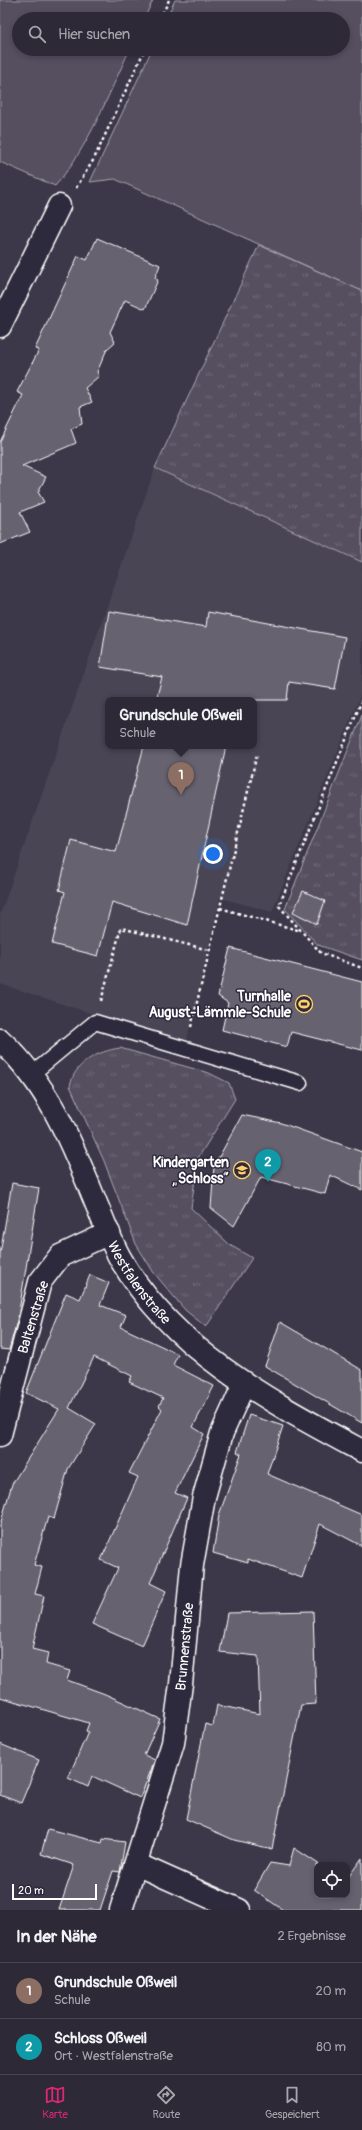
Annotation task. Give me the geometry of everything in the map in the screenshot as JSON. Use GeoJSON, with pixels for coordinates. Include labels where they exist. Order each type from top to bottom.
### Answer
{"type":"FeatureCollection","features":[{"type":"Feature","properties":{"kind":"street"},"geometry":{"type":"LineString","coordinates":[[0,326],[59,206]]}},
{"type":"Feature","properties":{"kind":"street","name":"Westfalenstraße"},"geometry":{"type":"LineString","coordinates":[[0,1040],[32,1074],[58,1113],[119,1258],[147,1298],[192,1346],[244,1384],[299,1417],[362,1451]]}},
{"type":"Feature","properties":{"kind":"street","name":"Baltenstraße"},"geometry":{"type":"LineString","coordinates":[[0,1435],[40,1282],[60,1256],[109,1233]]}},
{"type":"Feature","properties":{"kind":"street","name":"Brunnenstraße"},"geometry":{"type":"LineString","coordinates":[[121,1910],[173,1743],[184,1657],[192,1565],[204,1497],[222,1433],[244,1384]]}},
{"type":"Feature","properties":{"kind":"street"},"geometry":{"type":"LineString","coordinates":[[136,1864],[239,1910]]}},
{"type":"Feature","properties":{"kind":"lane"},"geometry":{"type":"LineString","coordinates":[[32,1074],[95,1022],[300,1083]]}},
{"type":"Feature","properties":{"kind":"path"},"geometry":{"type":"LineString","coordinates":[[163,12],[169,0]]}},
{"type":"Feature","properties":{"kind":"path"},"geometry":{"type":"LineString","coordinates":[[59,206],[74,190],[94,159],[143,56]]}},
{"type":"Feature","properties":{"kind":"path"},"geometry":{"type":"LineString","coordinates":[[362,700],[279,906],[321,953],[362,968]]}},
{"type":"Feature","properties":{"kind":"path"},"geometry":{"type":"LineString","coordinates":[[186,1049],[257,754]]}},
{"type":"Feature","properties":{"kind":"path"},"geometry":{"type":"LineString","coordinates":[[220,908],[301,931]]}},
{"type":"Feature","properties":{"kind":"path"},"geometry":{"type":"LineString","coordinates":[[95,1022],[121,928],[209,950]]}},
{"type":"Feature","properties":{"kind":"shaded area"},"geometry":{"type":"Polygon","coordinates":[[[155,468],[362,562],[362,692],[272,912],[220,898],[186,1044],[0,984],[0,915],[155,468]]]}},
{"type":"Feature","properties":{"kind":"green space"},"geometry":{"type":"Polygon","coordinates":[[[0,0],[153,0],[147,12],[12,12],[12,56],[127,56],[88,138],[67,171],[55,186],[0,162],[0,0]]]}},
{"type":"Feature","properties":{"kind":"green space"},"geometry":{"type":"Polygon","coordinates":[[[175,0],[362,0],[362,291],[115,179],[90,182],[149,56],[350,56],[350,12],[169,12],[175,0]]]}},
{"type":"Feature","properties":{"kind":"green space"},"geometry":{"type":"Polygon","coordinates":[[[259,245],[362,291],[362,562],[155,468],[259,245]]]}},
{"type":"Feature","properties":{"kind":"green space"},"geometry":{"type":"Polygon","coordinates":[[[362,715],[362,960],[318,945],[285,909],[362,715]]]}},
{"type":"Feature","properties":{"kind":"green space"},"geometry":{"type":"Polygon","coordinates":[[[120,1048],[209,1073],[229,1083],[235,1099],[198,1158],[191,1208],[230,1245],[252,1258],[206,1327],[185,1310],[154,1273],[136,1244],[104,1161],[70,1086],[76,1071],[88,1060],[103,1052],[120,1048]]]}},
{"type":"Feature","properties":{"kind":"building"},"geometry":{"type":"Polygon","coordinates":[[[97,238],[160,265],[155,278],[158,280],[145,309],[125,300],[110,332],[115,342],[107,349],[97,372],[99,376],[85,388],[92,402],[80,407],[82,424],[71,429],[76,443],[22,466],[46,477],[38,492],[44,502],[20,512],[30,532],[0,544],[0,442],[23,395],[17,392],[39,350],[35,349],[78,256],[87,260],[97,238]]]}},
{"type":"Feature","properties":{"kind":"building"},"geometry":{"type":"Polygon","coordinates":[[[109,611],[206,627],[208,612],[345,637],[335,689],[289,682],[287,700],[257,700],[257,697],[157,697],[162,677],[100,667],[109,611]]]}},
{"type":"Feature","properties":{"kind":"building"},"geometry":{"type":"Polygon","coordinates":[[[143,749],[225,749],[187,925],[112,902],[98,956],[52,944],[65,892],[59,890],[71,840],[116,852],[143,749]]]}},
{"type":"Feature","properties":{"kind":"building"},"geometry":{"type":"Polygon","coordinates":[[[303,891],[325,901],[317,924],[293,912],[303,891]]]}},
{"type":"Feature","properties":{"kind":"building"},"geometry":{"type":"Polygon","coordinates":[[[230,948],[362,982],[362,1050],[291,1032],[287,1047],[222,1030],[228,1003],[218,996],[230,948]]]}},
{"type":"Feature","properties":{"kind":"building"},"geometry":{"type":"Polygon","coordinates":[[[242,1115],[281,1123],[362,1152],[362,1190],[330,1175],[325,1194],[261,1177],[234,1226],[211,1208],[214,1166],[242,1115]]]}},
{"type":"Feature","properties":{"kind":"building"},"geometry":{"type":"Polygon","coordinates":[[[12,1183],[39,1188],[18,1317],[9,1350],[0,1349],[0,1254],[12,1183]]]}},
{"type":"Feature","properties":{"kind":"building"},"geometry":{"type":"Polygon","coordinates":[[[90,1275],[109,1283],[100,1305],[126,1315],[121,1327],[178,1354],[173,1365],[214,1386],[193,1427],[204,1434],[175,1493],[187,1498],[150,1583],[166,1591],[142,1646],[92,1624],[118,1568],[101,1560],[138,1477],[129,1473],[162,1409],[159,1406],[163,1398],[129,1382],[132,1376],[94,1357],[69,1408],[96,1424],[68,1469],[54,1519],[48,1517],[34,1565],[42,1567],[35,1594],[44,1596],[32,1649],[48,1653],[46,1664],[70,1671],[67,1680],[105,1694],[160,1719],[144,1755],[155,1760],[140,1798],[92,1776],[88,1787],[68,1778],[88,1732],[86,1731],[89,1723],[0,1697],[0,1525],[12,1484],[59,1409],[26,1393],[66,1293],[80,1299],[90,1275]]]}},
{"type":"Feature","properties":{"kind":"building"},"geometry":{"type":"Polygon","coordinates":[[[280,1322],[362,1370],[362,1423],[265,1366],[280,1322]]]}},
{"type":"Feature","properties":{"kind":"building"},"geometry":{"type":"Polygon","coordinates":[[[249,1415],[283,1426],[267,1474],[362,1515],[362,1546],[320,1524],[302,1578],[248,1559],[248,1563],[213,1553],[219,1515],[241,1454],[237,1452],[249,1415]]]}},
{"type":"Feature","properties":{"kind":"building"},"geometry":{"type":"Polygon","coordinates":[[[313,1611],[316,1704],[301,1705],[272,1849],[234,1840],[186,1819],[205,1724],[213,1726],[217,1705],[260,1714],[258,1656],[220,1652],[227,1613],[313,1611]]]}},
{"type":"Feature","properties":{"kind":"building"},"geometry":{"type":"Polygon","coordinates":[[[0,1744],[39,1760],[21,1803],[0,1795],[0,1744]]]}},
{"type":"Feature","properties":{"kind":"building"},"geometry":{"type":"Polygon","coordinates":[[[48,1829],[102,1843],[103,1839],[125,1842],[120,1872],[113,1871],[100,1910],[59,1910],[74,1865],[41,1854],[48,1829]]]}},
{"type":"Feature","properties":{"kind":"building"},"geometry":{"type":"Polygon","coordinates":[[[294,1848],[315,1862],[314,1862],[314,1898],[350,1898],[350,1875],[362,1858],[362,1910],[283,1910],[254,1890],[270,1863],[289,1866],[294,1848]]]}},
{"type":"Feature","properties":{"kind":"place","name":"Grundschule Oßweil"},"geometry":{"type":"Point","coordinates":[181,795]}},
{"type":"Feature","properties":{"kind":"place","name":"Turnhalle August-Lämmle-Schule"},"geometry":{"type":"Point","coordinates":[304,1004]}},
{"type":"Feature","properties":{"kind":"place","name":"Kindergarten „Schloss“"},"geometry":{"type":"Point","coordinates":[242,1170]}},
{"type":"Feature","properties":{"kind":"place","name":"Schloss Oßweil"},"geometry":{"type":"Point","coordinates":[268,1182]}}]}
